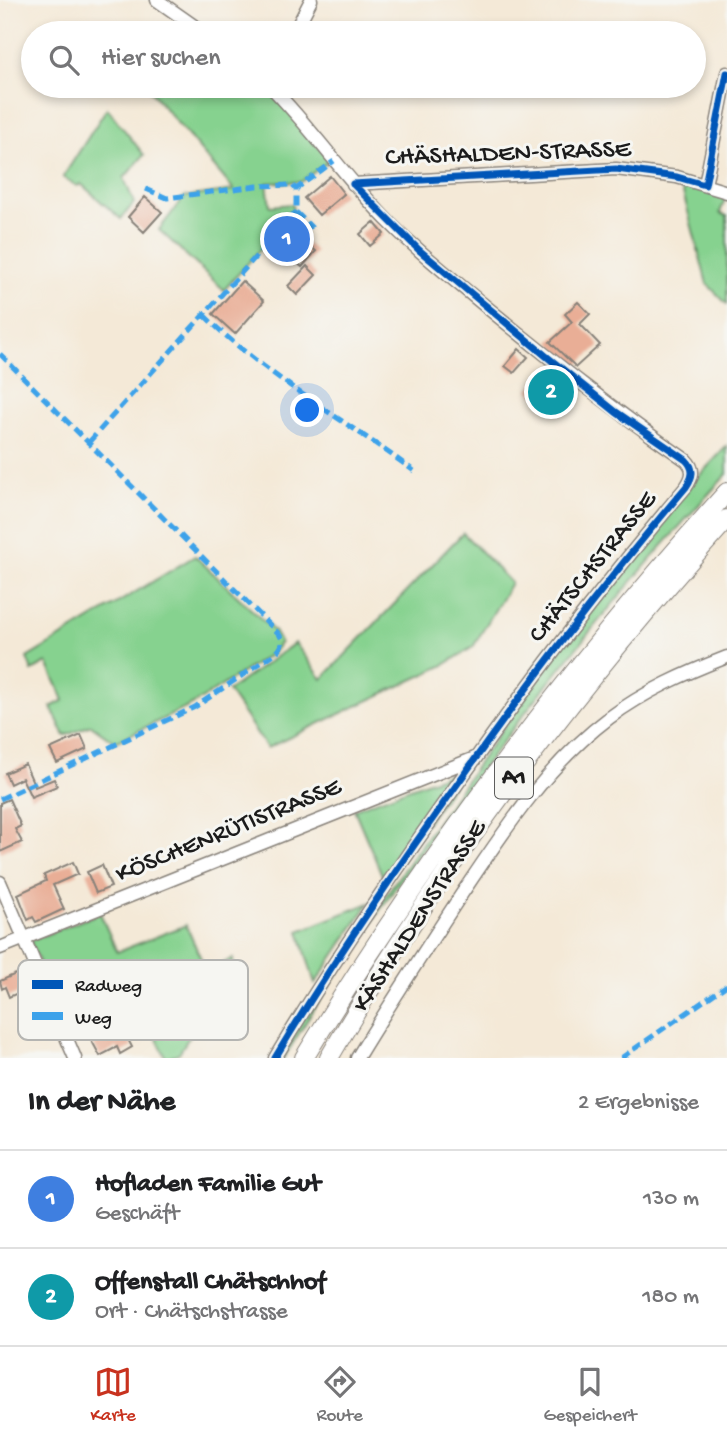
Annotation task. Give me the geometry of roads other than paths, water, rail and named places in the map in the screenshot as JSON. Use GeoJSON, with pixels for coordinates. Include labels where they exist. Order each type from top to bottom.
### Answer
{"type":"FeatureCollection","features":[{"type":"Feature","properties":{"kind":"highway","name":"A1"},"geometry":{"type":"LineString","coordinates":[[304,1058],[403,903],[504,762],[603,636],[727,492]]}},
{"type":"Feature","properties":{"kind":"highway","name":"A1"},"geometry":{"type":"LineString","coordinates":[[329,1058],[412,924],[503,793],[617,647],[727,519]]}},
{"type":"Feature","properties":{"kind":"street"},"geometry":{"type":"LineString","coordinates":[[158,0],[187,21]]}},
{"type":"Feature","properties":{"kind":"street"},"geometry":{"type":"LineString","coordinates":[[300,21],[311,0]]}},
{"type":"Feature","properties":{"kind":"street"},"geometry":{"type":"LineString","coordinates":[[705,185],[727,73]]}},
{"type":"Feature","properties":{"kind":"street","name":"CHÄTSCHSTRASSE"},"geometry":{"type":"LineString","coordinates":[[275,1058],[348,940],[475,758],[574,624],[691,480],[692,468],[686,460],[616,412],[419,250],[353,184],[281,98]]}},
{"type":"Feature","properties":{"kind":"street","name":"CHÄSHALDEN-STRASSE"},"geometry":{"type":"LineString","coordinates":[[353,184],[616,169],[668,176],[727,192]]}},
{"type":"Feature","properties":{"kind":"street","name":"KÄSHALDENSTRASSE"},"geometry":{"type":"LineString","coordinates":[[357,1058],[480,867],[550,774],[583,739],[621,709],[663,684],[727,657]]}},
{"type":"Feature","properties":{"kind":"street","name":"KÖSCHENRÜTISTRASSE"},"geometry":{"type":"LineString","coordinates":[[0,948],[475,758]]}},
{"type":"Feature","properties":{"kind":"street"},"geometry":{"type":"LineString","coordinates":[[0,882],[33,960]]}},
{"type":"Feature","properties":{"kind":"street"},"geometry":{"type":"LineString","coordinates":[[67,1040],[75,1058]]}},
{"type":"Feature","properties":{"kind":"place","name":"Hofladen Familie Gut"},"geometry":{"type":"Point","coordinates":[287,239]}},
{"type":"Feature","properties":{"kind":"place","name":"Offenstall Chätschhof"},"geometry":{"type":"Point","coordinates":[551,392]}}]}
